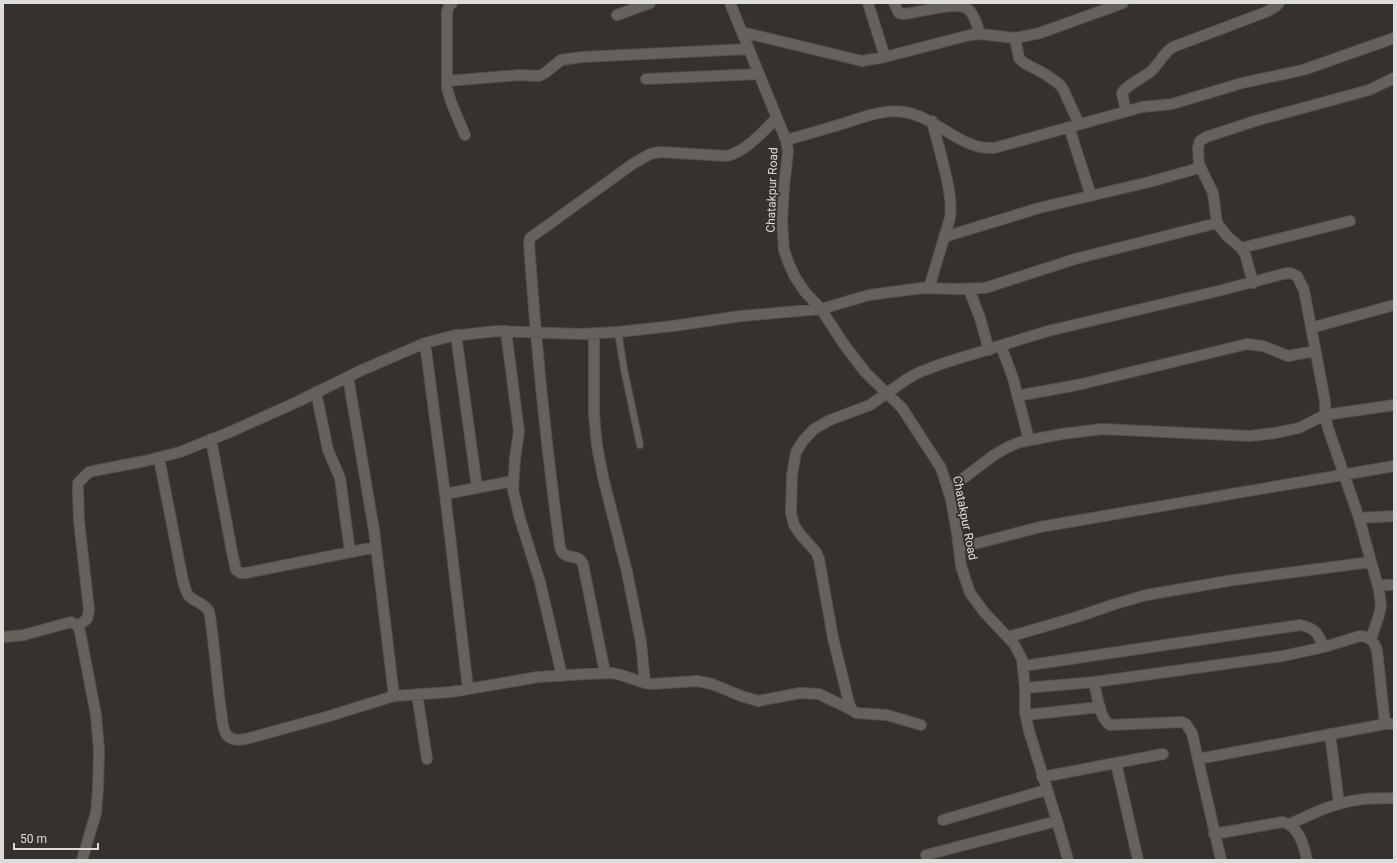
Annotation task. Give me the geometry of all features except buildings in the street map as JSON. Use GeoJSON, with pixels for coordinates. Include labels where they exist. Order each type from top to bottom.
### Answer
{"type":"FeatureCollection","features":[{"type":"Feature","properties":{"kind":"street"},"geometry":{"type":"LineString","coordinates":[[452,3],[447,12],[446,81],[451,102],[465,135]]}},
{"type":"Feature","properties":{"kind":"street"},"geometry":{"type":"LineString","coordinates":[[617,15],[650,3]]}},
{"type":"Feature","properties":{"kind":"street","name":"Chatakpur Road"},"geometry":{"type":"LineString","coordinates":[[730,3],[786,140],[788,152],[782,221],[784,250],[795,277],[805,292],[821,310],[842,343],[865,372],[902,408],[941,468],[948,490],[957,532],[961,566],[970,593],[984,612],[1019,651],[1026,688],[1026,715],[1029,731],[1068,860]]}},
{"type":"Feature","properties":{"kind":"street"},"geometry":{"type":"LineString","coordinates":[[868,3],[885,57]]}},
{"type":"Feature","properties":{"kind":"street"},"geometry":{"type":"LineString","coordinates":[[894,3],[899,13],[904,14],[965,4],[973,16],[980,34]]}},
{"type":"Feature","properties":{"kind":"street"},"geometry":{"type":"LineString","coordinates":[[742,32],[862,62],[970,35],[980,34],[1014,38],[1040,33],[1123,3]]}},
{"type":"Feature","properties":{"kind":"street"},"geometry":{"type":"LineString","coordinates":[[1126,111],[1122,93],[1126,87],[1150,72],[1166,52],[1173,47],[1266,12],[1279,3]]}},
{"type":"Feature","properties":{"kind":"street"},"geometry":{"type":"LineString","coordinates":[[1014,38],[1020,58],[1024,63],[1045,74],[1059,84],[1063,89],[1079,124]]}},
{"type":"Feature","properties":{"kind":"street"},"geometry":{"type":"LineString","coordinates":[[786,140],[872,115],[892,111],[905,112],[932,121],[955,137],[971,145],[994,148],[1126,111],[1142,107],[1172,104],[1242,83],[1303,70],[1394,38]]}},
{"type":"Feature","properties":{"kind":"street"},"geometry":{"type":"LineString","coordinates":[[446,81],[519,75],[539,76],[545,74],[561,60],[582,57],[749,49]]}},
{"type":"Feature","properties":{"kind":"street"},"geometry":{"type":"LineString","coordinates":[[646,79],[759,74]]}},
{"type":"Feature","properties":{"kind":"street"},"geometry":{"type":"LineString","coordinates":[[1253,283],[1248,261],[1241,248],[1227,236],[1217,223],[1213,193],[1199,164],[1198,148],[1200,141],[1206,137],[1255,121],[1369,90],[1394,78]]}},
{"type":"Feature","properties":{"kind":"street"},"geometry":{"type":"LineString","coordinates":[[604,673],[582,561],[578,557],[564,555],[561,552],[560,547],[546,440],[528,243],[530,238],[634,163],[650,154],[660,152],[727,156],[737,153],[745,148],[777,118]]}},
{"type":"Feature","properties":{"kind":"street"},"geometry":{"type":"LineString","coordinates":[[928,288],[952,209],[944,167],[932,121]]}},
{"type":"Feature","properties":{"kind":"street"},"geometry":{"type":"LineString","coordinates":[[1069,127],[1091,196]]}},
{"type":"Feature","properties":{"kind":"street"},"geometry":{"type":"LineString","coordinates":[[944,237],[1039,208],[1185,172],[1197,168],[1199,164]]}},
{"type":"Feature","properties":{"kind":"street"},"geometry":{"type":"LineString","coordinates":[[1241,248],[1350,221]]}},
{"type":"Feature","properties":{"kind":"street"},"geometry":{"type":"LineString","coordinates":[[78,626],[87,619],[90,610],[79,521],[78,483],[89,472],[159,458],[180,452],[425,343],[456,335],[489,332],[580,334],[618,332],[674,326],[741,316],[821,310],[869,295],[922,288],[985,288],[1075,259],[1217,223]]}},
{"type":"Feature","properties":{"kind":"street"},"geometry":{"type":"LineString","coordinates":[[852,710],[833,638],[819,559],[816,552],[800,534],[794,524],[791,513],[792,475],[796,452],[803,441],[814,429],[830,420],[870,405],[886,392],[920,372],[1048,331],[1290,273],[1297,276],[1304,290],[1325,401],[1325,415],[1328,428],[1358,518],[1378,586],[1381,606],[1371,639]]}},
{"type":"Feature","properties":{"kind":"street"},"geometry":{"type":"LineString","coordinates":[[969,289],[980,318],[989,350]]}},
{"type":"Feature","properties":{"kind":"street"},"geometry":{"type":"LineString","coordinates":[[1311,328],[1394,305]]}},
{"type":"Feature","properties":{"kind":"street"},"geometry":{"type":"LineString","coordinates":[[506,332],[519,432],[513,490],[520,519],[540,582],[562,676]]}},
{"type":"Feature","properties":{"kind":"street"},"geometry":{"type":"LineString","coordinates":[[594,333],[594,415],[597,446],[640,634],[645,683]]}},
{"type":"Feature","properties":{"kind":"street"},"geometry":{"type":"LineString","coordinates":[[456,335],[477,487]]}},
{"type":"Feature","properties":{"kind":"street"},"geometry":{"type":"LineString","coordinates":[[425,343],[445,494],[468,689]]}},
{"type":"Feature","properties":{"kind":"street"},"geometry":{"type":"LineString","coordinates":[[1017,396],[1082,384],[1247,344],[1263,346],[1288,356],[1315,351]]}},
{"type":"Feature","properties":{"kind":"street"},"geometry":{"type":"LineString","coordinates":[[1001,346],[1009,366],[1029,440]]}},
{"type":"Feature","properties":{"kind":"street"},"geometry":{"type":"LineString","coordinates":[[348,377],[376,547],[394,696]]}},
{"type":"Feature","properties":{"kind":"street"},"geometry":{"type":"LineString","coordinates":[[316,392],[328,450],[340,478],[350,552]]}},
{"type":"Feature","properties":{"kind":"street"},"geometry":{"type":"LineString","coordinates":[[948,490],[994,455],[1008,447],[1029,440],[1102,429],[1256,435],[1299,428],[1325,415],[1394,405]]}},
{"type":"Feature","properties":{"kind":"street"},"geometry":{"type":"LineString","coordinates":[[211,439],[236,570],[241,573],[246,573],[376,547]]}},
{"type":"Feature","properties":{"kind":"street"},"geometry":{"type":"LineString","coordinates":[[159,458],[186,592],[190,598],[204,604],[210,611],[223,721],[226,733],[231,738],[239,740],[246,739],[394,696],[451,692],[538,677],[604,673],[621,675],[652,684],[697,681],[712,684],[750,700],[758,701],[800,693],[819,694],[856,713],[887,715],[921,725]]}},
{"type":"Feature","properties":{"kind":"street"},"geometry":{"type":"LineString","coordinates":[[959,548],[1040,527],[1394,466]]}},
{"type":"Feature","properties":{"kind":"street"},"geometry":{"type":"LineString","coordinates":[[445,494],[513,481]]}},
{"type":"Feature","properties":{"kind":"street"},"geometry":{"type":"LineString","coordinates":[[1358,518],[1394,516]]}},
{"type":"Feature","properties":{"kind":"street"},"geometry":{"type":"LineString","coordinates":[[1008,637],[1146,596],[1234,580],[1371,562]]}},
{"type":"Feature","properties":{"kind":"street"},"geometry":{"type":"LineString","coordinates":[[1378,586],[1394,585]]}},
{"type":"Feature","properties":{"kind":"street"},"geometry":{"type":"LineString","coordinates":[[3,637],[24,635],[71,622],[78,626],[96,715],[99,750],[99,780],[96,813],[82,860]]}},
{"type":"Feature","properties":{"kind":"street"},"geometry":{"type":"LineString","coordinates":[[1023,666],[1300,625],[1311,628],[1316,633],[1324,647]]}},
{"type":"Feature","properties":{"kind":"street"},"geometry":{"type":"LineString","coordinates":[[1026,688],[1094,682],[1283,656],[1324,647],[1360,636],[1371,639],[1375,643],[1389,724],[1198,759]]}},
{"type":"Feature","properties":{"kind":"street"},"geometry":{"type":"LineString","coordinates":[[1094,682],[1102,716],[1110,725],[1182,722],[1186,724],[1192,733],[1221,860]]}},
{"type":"Feature","properties":{"kind":"street"},"geometry":{"type":"LineString","coordinates":[[417,694],[427,759]]}},
{"type":"Feature","properties":{"kind":"street"},"geometry":{"type":"LineString","coordinates":[[1026,715],[1100,707]]}},
{"type":"Feature","properties":{"kind":"street"},"geometry":{"type":"LineString","coordinates":[[1330,734],[1339,804]]}},
{"type":"Feature","properties":{"kind":"street"},"geometry":{"type":"LineString","coordinates":[[1042,777],[1163,754]]}},
{"type":"Feature","properties":{"kind":"street"},"geometry":{"type":"LineString","coordinates":[[1116,763],[1138,860]]}},
{"type":"Feature","properties":{"kind":"street"},"geometry":{"type":"LineString","coordinates":[[943,820],[1046,790]]}},
{"type":"Feature","properties":{"kind":"street"},"geometry":{"type":"LineString","coordinates":[[1290,824],[1339,804],[1357,800],[1394,798]]}},
{"type":"Feature","properties":{"kind":"street"},"geometry":{"type":"LineString","coordinates":[[926,855],[1057,821]]}},
{"type":"Feature","properties":{"kind":"street"},"geometry":{"type":"LineString","coordinates":[[1214,834],[1283,822],[1290,824],[1299,833],[1307,860]]}},
{"type":"Feature","properties":{"kind":"lane"},"geometry":{"type":"LineString","coordinates":[[618,332],[640,445]]}}]}
